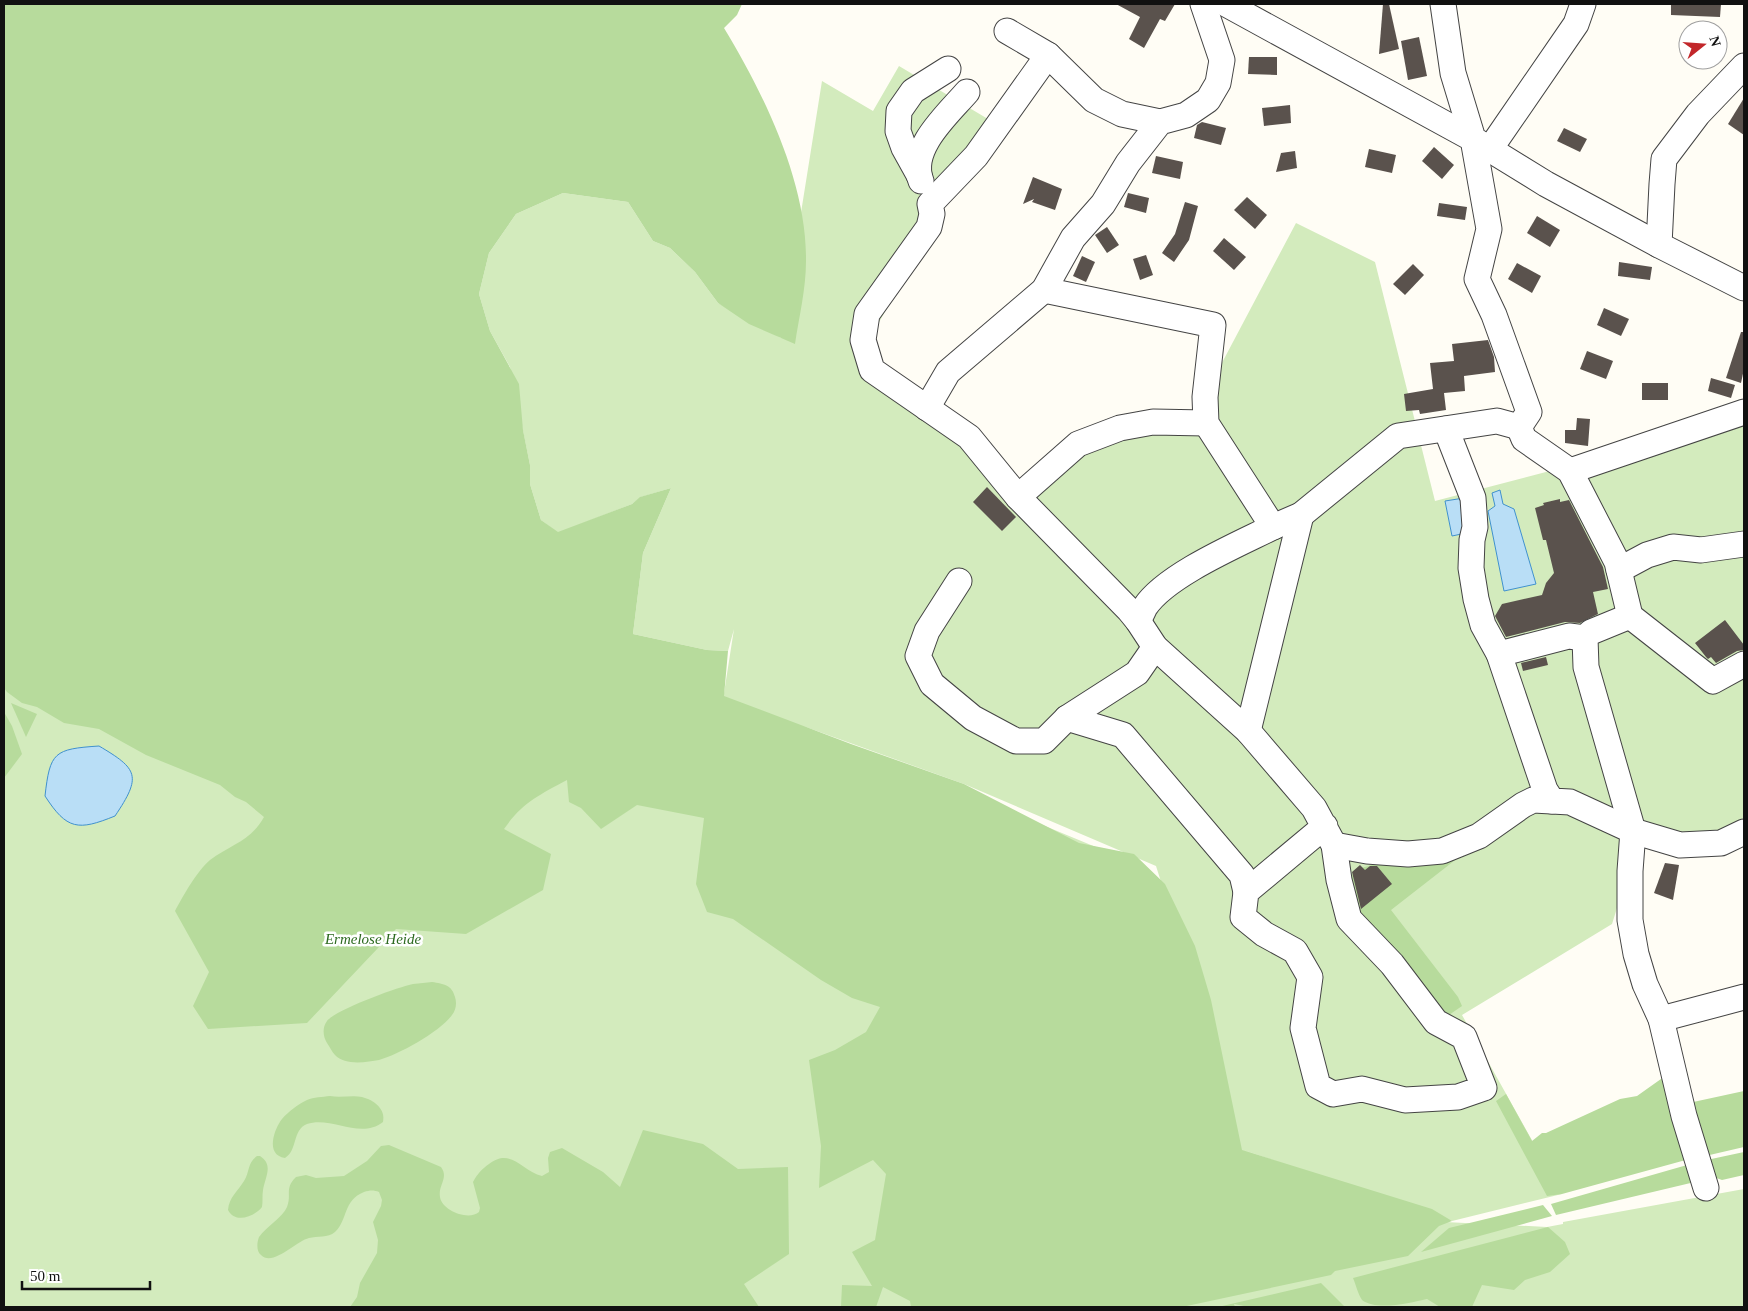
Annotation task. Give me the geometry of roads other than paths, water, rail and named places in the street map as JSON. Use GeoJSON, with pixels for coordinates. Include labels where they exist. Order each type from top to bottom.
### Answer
{"type":"FeatureCollection","features":[{"type":"Feature","properties":{"kind":"lane"},"geometry":{"type":"LineString","coordinates":[[1007,31],[1048,55],[1094,100],[1122,114],[1160,122],[1186,115],[1208,100],[1218,83],[1222,60],[1203,4]]}},
{"type":"Feature","properties":{"kind":"lane"},"geometry":{"type":"LineString","coordinates":[[1443,4],[1453,73],[1481,144],[1489,228],[1477,278],[1494,315],[1529,412],[1519,427]]}},
{"type":"Feature","properties":{"kind":"lane"},"geometry":{"type":"LineString","coordinates":[[1481,144],[1576,24],[1583,4]]}},
{"type":"Feature","properties":{"kind":"lane"},"geometry":{"type":"LineString","coordinates":[[1235,6],[1481,144],[1546,184],[1744,288]]}},
{"type":"Feature","properties":{"kind":"lane"},"geometry":{"type":"LineString","coordinates":[[930,204],[976,156],[1048,55]]}},
{"type":"Feature","properties":{"kind":"lane"},"geometry":{"type":"LineString","coordinates":[[1659,245],[1664,160],[1698,114],[1744,66]]}},
{"type":"Feature","properties":{"kind":"lane"},"geometry":{"type":"LineString","coordinates":[[948,69],[913,91],[899,111],[898,131],[904,148],[919,175],[932,214],[928,227],[867,314],[863,340],[872,370],[969,437],[1018,497],[1138,621],[1155,647],[1248,731],[1314,808],[1330,836],[1349,919],[1392,964],[1436,1022],[1464,1037],[1484,1088],[1458,1097],[1405,1100],[1362,1089],[1333,1094],[1318,1086],[1302,1028],[1310,977],[1295,951],[1264,934],[1242,917],[1246,892],[1242,875],[1123,735],[1067,718]]}},
{"type":"Feature","properties":{"kind":"lane"},"geometry":{"type":"LineString","coordinates":[[919,175],[918,162],[931,134],[967,92]]}},
{"type":"Feature","properties":{"kind":"lane"},"geometry":{"type":"LineString","coordinates":[[927,408],[948,372],[1044,290],[1073,238],[1102,204],[1128,163],[1160,122]]}},
{"type":"Feature","properties":{"kind":"lane"},"geometry":{"type":"LineString","coordinates":[[1044,290],[1213,325],[1206,396],[1206,423],[1273,526]]}},
{"type":"Feature","properties":{"kind":"lane"},"geometry":{"type":"LineString","coordinates":[[1570,471],[1744,412]]}},
{"type":"Feature","properties":{"kind":"lane"},"geometry":{"type":"LineString","coordinates":[[1138,621],[1146,606],[1164,587],[1214,556],[1273,526],[1301,515],[1398,436],[1497,421],[1519,427]]}},
{"type":"Feature","properties":{"kind":"lane"},"geometry":{"type":"LineString","coordinates":[[1018,497],[1078,444],[1120,428],[1153,422],[1206,423]]}},
{"type":"Feature","properties":{"kind":"lane"},"geometry":{"type":"LineString","coordinates":[[1519,427],[1524,439],[1570,471],[1617,562],[1630,616],[1714,681],[1744,664]]}},
{"type":"Feature","properties":{"kind":"lane"},"geometry":{"type":"LineString","coordinates":[[1446,429],[1473,498],[1475,528],[1472,540],[1471,568],[1483,625],[1499,654],[1544,790],[1552,801]]}},
{"type":"Feature","properties":{"kind":"lane"},"geometry":{"type":"LineString","coordinates":[[1248,731],[1301,515]]}},
{"type":"Feature","properties":{"kind":"lane"},"geometry":{"type":"LineString","coordinates":[[1619,570],[1647,555],[1673,547],[1701,550],[1744,544]]}},
{"type":"Feature","properties":{"kind":"lane"},"geometry":{"type":"LineString","coordinates":[[959,581],[927,630],[918,656],[932,684],[973,718],[1016,741],[1044,741],[1067,718],[1137,673],[1155,647]]}},
{"type":"Feature","properties":{"kind":"lane"},"geometry":{"type":"LineString","coordinates":[[1630,616],[1591,632],[1585,638],[1586,667],[1633,831],[1630,872],[1630,920],[1638,962],[1645,984],[1661,1019],[1684,1116],[1706,1188]]}},
{"type":"Feature","properties":{"kind":"lane"},"geometry":{"type":"LineString","coordinates":[[1499,654],[1569,636],[1585,638]]}},
{"type":"Feature","properties":{"kind":"lane"},"geometry":{"type":"LineString","coordinates":[[1330,836],[1367,851],[1408,854],[1442,851],[1479,836],[1533,800],[1570,802],[1633,831],[1680,846],[1721,843],[1744,832]]}},
{"type":"Feature","properties":{"kind":"lane"},"geometry":{"type":"LineString","coordinates":[[1246,892],[1330,836]]}},
{"type":"Feature","properties":{"kind":"lane"},"geometry":{"type":"LineString","coordinates":[[1661,1019],[1744,996]]}},
{"type":"Feature","properties":{"kind":"water"},"geometry":{"type":"Polygon","coordinates":[[[1500,490],[1503,504],[1514,509],[1536,584],[1504,591],[1488,511],[1495,506],[1492,493],[1500,490]]]}},
{"type":"Feature","properties":{"kind":"water"},"geometry":{"type":"Polygon","coordinates":[[[1464,498],[1471,532],[1452,536],[1445,501],[1464,498]]]}},
{"type":"Feature","properties":{"kind":"water"},"geometry":{"type":"Polygon","coordinates":[[[99,746],[122,761],[132,775],[132,782],[124,802],[115,816],[92,824],[74,824],[60,816],[45,796],[49,770],[52,762],[63,752],[99,746]]]}},
{"type":"Feature","properties":{"kind":"park label","name":"Ermelose Heide"},"geometry":{"type":"Point","coordinates":[373,939]}}]}
